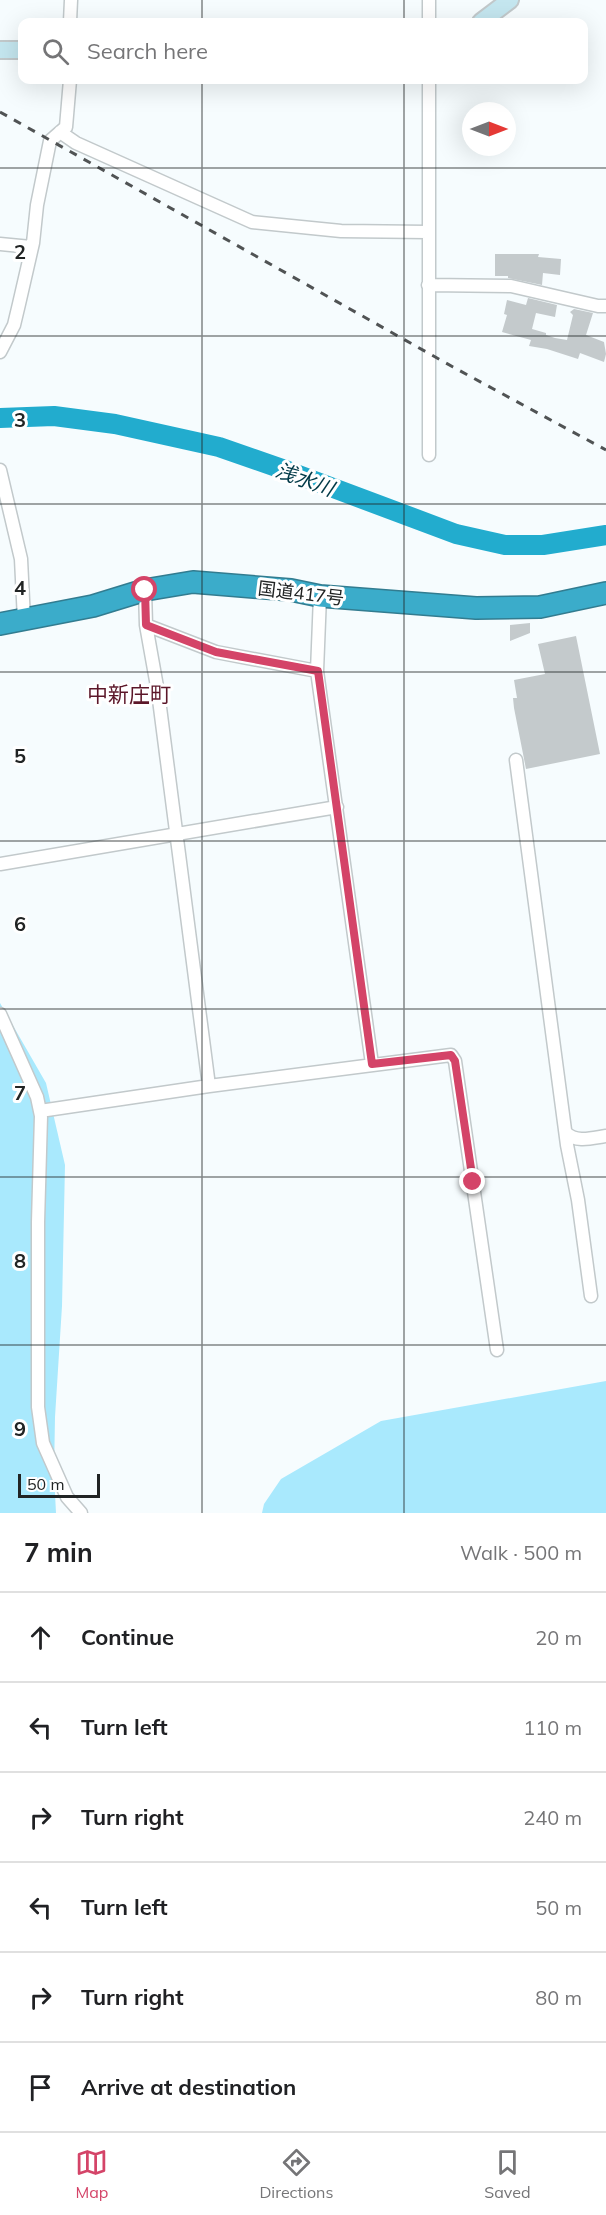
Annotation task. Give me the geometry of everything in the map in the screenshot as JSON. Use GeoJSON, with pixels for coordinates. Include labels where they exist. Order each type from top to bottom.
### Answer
{"type":"FeatureCollection","features":[{"type":"Feature","properties":{"kind":"highway","name":"国道417号"},"geometry":{"type":"LineString","coordinates":[[0,624],[93,606],[145,590],[193,582],[291,590],[320,596],[476,608],[540,607],[606,593]]}},
{"type":"Feature","properties":{"kind":"main road"},"geometry":{"type":"LineString","coordinates":[[486,18],[510,0]]}},
{"type":"Feature","properties":{"kind":"main road"},"geometry":{"type":"LineString","coordinates":[[0,50],[18,50]]}},
{"type":"Feature","properties":{"kind":"street"},"geometry":{"type":"LineString","coordinates":[[70,0],[70,18]]}},
{"type":"Feature","properties":{"kind":"street"},"geometry":{"type":"LineString","coordinates":[[429,0],[429,18]]}},
{"type":"Feature","properties":{"kind":"street"},"geometry":{"type":"LineString","coordinates":[[0,352],[14,325],[50,141],[66,127],[69,84]]}},
{"type":"Feature","properties":{"kind":"street"},"geometry":{"type":"LineString","coordinates":[[429,84],[429,455]]}},
{"type":"Feature","properties":{"kind":"street"},"geometry":{"type":"LineString","coordinates":[[60,132],[76,143],[252,222],[341,231],[428,232]]}},
{"type":"Feature","properties":{"kind":"street"},"geometry":{"type":"LineString","coordinates":[[0,244],[31,247]]}},
{"type":"Feature","properties":{"kind":"street"},"geometry":{"type":"LineString","coordinates":[[428,285],[511,286],[606,306]]}},
{"type":"Feature","properties":{"kind":"street"},"geometry":{"type":"LineString","coordinates":[[0,470],[21,559],[24,620]]}},
{"type":"Feature","properties":{"kind":"street"},"geometry":{"type":"LineString","coordinates":[[145,590],[146,625],[158,692],[209,1086]]}},
{"type":"Feature","properties":{"kind":"street"},"geometry":{"type":"LineString","coordinates":[[320,596],[318,671],[372,1064]]}},
{"type":"Feature","properties":{"kind":"street"},"geometry":{"type":"LineString","coordinates":[[146,625],[216,652],[318,671]]}},
{"type":"Feature","properties":{"kind":"street"},"geometry":{"type":"LineString","coordinates":[[516,760],[566,1133],[591,1296]]}},
{"type":"Feature","properties":{"kind":"street"},"geometry":{"type":"LineString","coordinates":[[0,864],[337,807]]}},
{"type":"Feature","properties":{"kind":"street"},"geometry":{"type":"LineString","coordinates":[[0,1014],[37,1097],[40,1111],[38,1407],[43,1443],[53,1470],[67,1497],[81,1513]]}},
{"type":"Feature","properties":{"kind":"street"},"geometry":{"type":"LineString","coordinates":[[40,1111],[209,1086],[451,1055],[455,1061],[497,1350]]}},
{"type":"Feature","properties":{"kind":"street"},"geometry":{"type":"LineString","coordinates":[[566,1133],[573,1139],[606,1136]]}},
{"type":"Feature","properties":{"kind":"shaded area"},"geometry":{"type":"Polygon","coordinates":[[[0,1003],[46,1083],[65,1165],[62,1306],[55,1417],[56,1513],[0,1513],[0,1003]]]}},
{"type":"Feature","properties":{"kind":"shaded area"},"geometry":{"type":"Polygon","coordinates":[[[606,1381],[606,1513],[262,1513],[264,1504],[281,1479],[381,1421],[606,1381]]]}},
{"type":"Feature","properties":{"kind":"building"},"geometry":{"type":"Polygon","coordinates":[[[495,254],[539,254],[538,257],[561,259],[560,275],[543,273],[542,285],[508,278],[508,276],[495,276],[495,254]]]}},
{"type":"Feature","properties":{"kind":"building"},"geometry":{"type":"Polygon","coordinates":[[[528,298],[557,305],[555,317],[536,313],[532,329],[555,338],[567,340],[573,315],[570,312],[574,309],[593,313],[586,335],[604,342],[606,354],[604,362],[580,353],[578,359],[529,346],[531,340],[502,332],[507,315],[504,314],[507,300],[526,305],[528,298]]]}},
{"type":"Feature","properties":{"kind":"building"},"geometry":{"type":"Polygon","coordinates":[[[530,623],[530,633],[510,641],[510,625],[530,623]]]}},
{"type":"Feature","properties":{"kind":"building"},"geometry":{"type":"Polygon","coordinates":[[[576,636],[600,754],[526,769],[514,708],[513,698],[517,698],[514,680],[545,674],[538,644],[576,636]]]}},
{"type":"Feature","properties":{"kind":"waterway","name":"浅水川"},"geometry":{"type":"LineString","coordinates":[[0,418],[54,416],[115,424],[219,447],[456,534],[505,545],[543,545],[606,535]]}},
{"type":"Feature","properties":{"kind":"railway"},"geometry":{"type":"LineString","coordinates":[[0,112],[453,367],[606,450]]}},
{"type":"Feature","properties":{"kind":"district","name":"中新庄町"},"geometry":{"type":"Point","coordinates":[129,694]}},
{"type":"Feature","properties":{"kind":"route"},"geometry":{"type":"LineString","coordinates":[[145,590],[146,625],[216,652],[318,671],[372,1064],[451,1055],[455,1061],[473,1182]]}}]}
